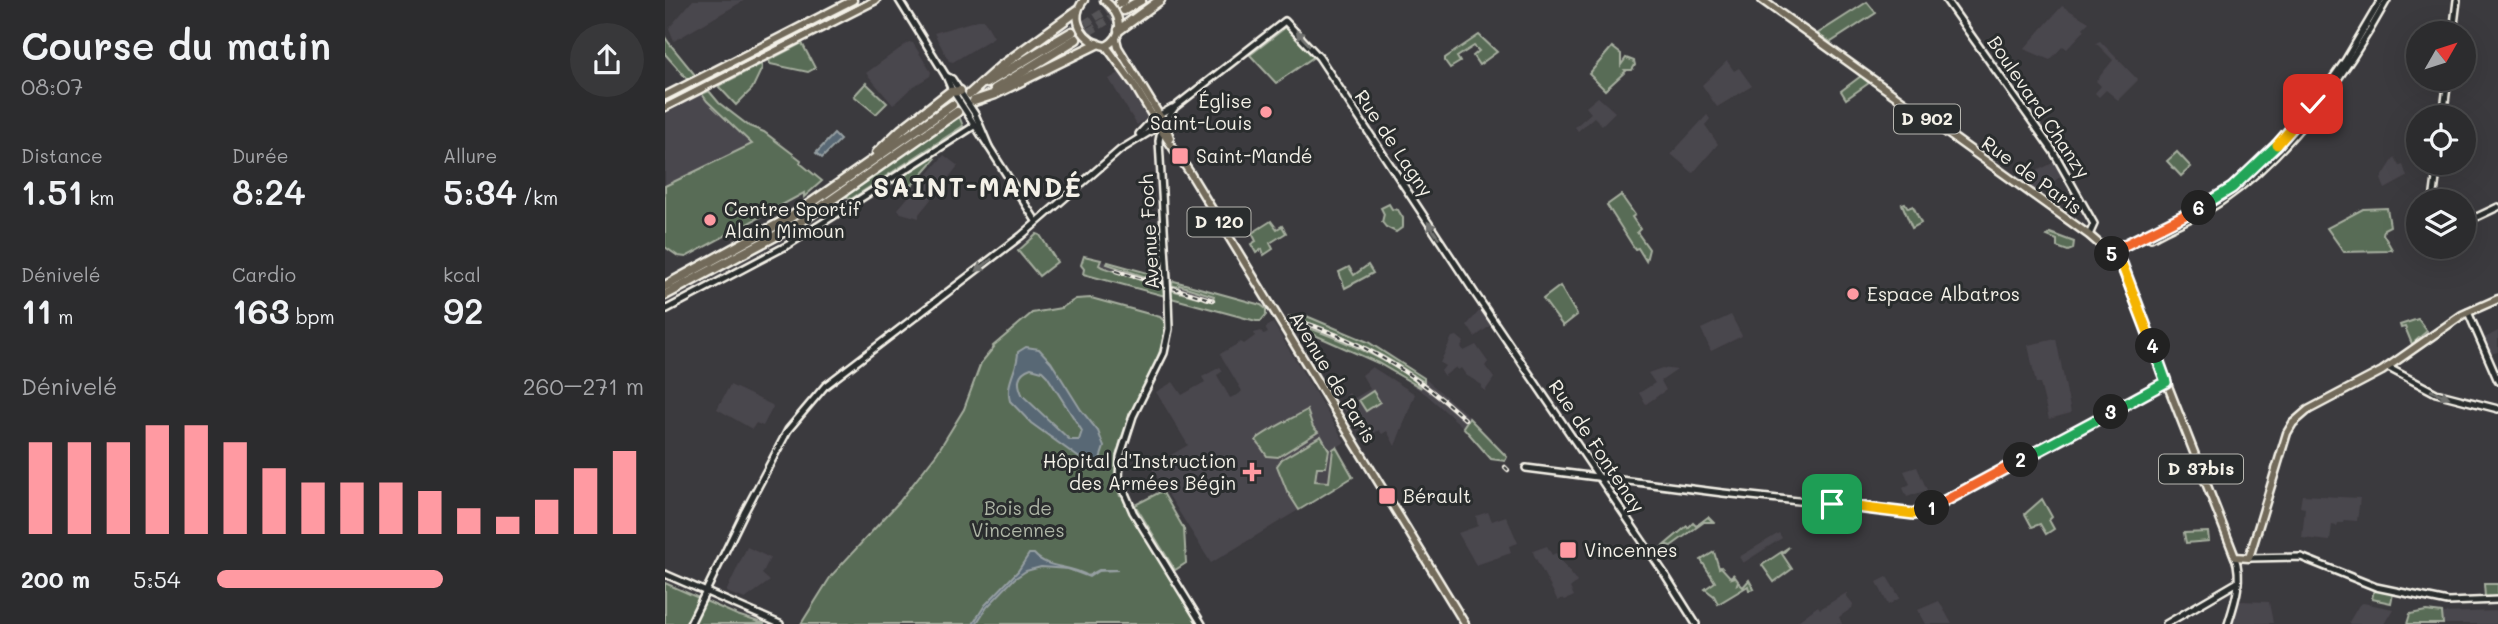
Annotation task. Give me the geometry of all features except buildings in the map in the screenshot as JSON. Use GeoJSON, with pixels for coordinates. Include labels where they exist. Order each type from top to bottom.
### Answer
{"type":"FeatureCollection","features":[{"type":"Feature","properties":{"kind":"highway"},"geometry":{"type":"LineString","coordinates":[[1123,4],[1140,0]]}},
{"type":"Feature","properties":{"kind":"highway"},"geometry":{"type":"LineString","coordinates":[[1118,34],[1160,0]]}},
{"type":"Feature","properties":{"kind":"highway"},"geometry":{"type":"LineString","coordinates":[[972,97],[1000,67],[1081,3]]}},
{"type":"Feature","properties":{"kind":"highway"},"geometry":{"type":"LineString","coordinates":[[972,97],[1074,36]]}},
{"type":"Feature","properties":{"kind":"highway"},"geometry":{"type":"LineString","coordinates":[[972,97],[995,94],[1102,45]]}},
{"type":"Feature","properties":{"kind":"highway"},"geometry":{"type":"LineString","coordinates":[[863,168],[901,130],[956,90]]}},
{"type":"Feature","properties":{"kind":"highway"},"geometry":{"type":"LineString","coordinates":[[665,295],[787,225],[954,108],[863,168],[787,225]]}},
{"type":"Feature","properties":{"kind":"highway"},"geometry":{"type":"LineString","coordinates":[[665,286],[766,237]]}},
{"type":"Feature","properties":{"kind":"main road"},"geometry":{"type":"LineString","coordinates":[[665,96],[853,0]]}},
{"type":"Feature","properties":{"kind":"main road"},"geometry":{"type":"LineString","coordinates":[[665,107],[876,0]]}},
{"type":"Feature","properties":{"kind":"main road"},"geometry":{"type":"LineString","coordinates":[[899,0],[946,76],[952,79],[974,126],[1036,221]]}},
{"type":"Feature","properties":{"kind":"main road"},"geometry":{"type":"LineString","coordinates":[[1081,3],[1079,26],[1088,39],[1102,45],[1118,34],[1117,15],[1104,0]]}},
{"type":"Feature","properties":{"kind":"main road","name":"Rue de Paris"},"geometry":{"type":"LineString","coordinates":[[1762,0],[2111,252],[2123,268],[2166,382]]}},
{"type":"Feature","properties":{"kind":"main road","name":"Boulevard Chanzy"},"geometry":{"type":"LineString","coordinates":[[1945,0],[2066,172],[2094,225],[2089,235]]}},
{"type":"Feature","properties":{"kind":"main road"},"geometry":{"type":"LineString","coordinates":[[2111,252],[2217,199],[2258,165],[2326,88],[2381,0]]}},
{"type":"Feature","properties":{"kind":"main road"},"geometry":{"type":"LineString","coordinates":[[2145,233],[2151,238],[2195,216],[2219,203],[2252,177],[2313,112],[2348,66],[2387,0]]}},
{"type":"Feature","properties":{"kind":"main road"},"geometry":{"type":"LineString","coordinates":[[2454,21],[2457,0]]}},
{"type":"Feature","properties":{"kind":"main road","name":"Rue de Lagny"},"geometry":{"type":"LineString","coordinates":[[1175,107],[1285,21],[1317,54],[1472,287]]}},
{"type":"Feature","properties":{"kind":"main road","name":"D 120"},"geometry":{"type":"LineString","coordinates":[[1118,34],[1125,64],[1156,116]]}},
{"type":"Feature","properties":{"kind":"main road","name":"D 120"},"geometry":{"type":"LineString","coordinates":[[1102,45],[1125,64]]}},
{"type":"Feature","properties":{"kind":"main road"},"geometry":{"type":"LineString","coordinates":[[956,90],[975,114],[989,147]]}},
{"type":"Feature","properties":{"kind":"main road"},"geometry":{"type":"LineString","coordinates":[[689,624],[790,426],[828,383],[977,270],[1120,150],[1156,116],[1175,107]]}},
{"type":"Feature","properties":{"kind":"main road"},"geometry":{"type":"LineString","coordinates":[[1120,150],[1161,127],[1175,107]]}},
{"type":"Feature","properties":{"kind":"main road","name":"Avenue de Paris"},"geometry":{"type":"LineString","coordinates":[[1156,116],[1465,624]]}},
{"type":"Feature","properties":{"kind":"main road"},"geometry":{"type":"LineString","coordinates":[[665,310],[788,244],[974,126]]}},
{"type":"Feature","properties":{"kind":"main road","name":"Avenue Foch"},"geometry":{"type":"LineString","coordinates":[[1161,127],[1159,145],[1169,318],[1164,353],[1133,416],[1120,457],[1119,479],[1123,493],[1202,624]]}},
{"type":"Feature","properties":{"kind":"main road"},"geometry":{"type":"LineString","coordinates":[[1159,145],[1167,135]]}},
{"type":"Feature","properties":{"kind":"main road"},"geometry":{"type":"LineString","coordinates":[[2476,217],[2498,207]]}},
{"type":"Feature","properties":{"kind":"main road","name":"Rue de Fontenay"},"geometry":{"type":"LineString","coordinates":[[1472,287],[1694,623]]}},
{"type":"Feature","properties":{"kind":"main road"},"geometry":{"type":"LineString","coordinates":[[2249,558],[2263,509],[2269,504],[2269,491],[2287,433],[2296,419],[2387,367],[2468,312],[2498,299]]}},
{"type":"Feature","properties":{"kind":"main road"},"geometry":{"type":"LineString","coordinates":[[2468,312],[2498,382]]}},
{"type":"Feature","properties":{"kind":"main road"},"geometry":{"type":"LineString","coordinates":[[2387,367],[2436,393],[2498,410]]}},
{"type":"Feature","properties":{"kind":"main road"},"geometry":{"type":"LineString","coordinates":[[1526,468],[1920,514],[2166,382]]}},
{"type":"Feature","properties":{"kind":"main road","name":"D 37bis"},"geometry":{"type":"LineString","coordinates":[[2166,382],[2235,557],[2238,582]]}},
{"type":"Feature","properties":{"kind":"main road"},"geometry":{"type":"LineString","coordinates":[[2235,557],[2301,556],[2376,587],[2448,602],[2498,600]]}},
{"type":"Feature","properties":{"kind":"main road"},"geometry":{"type":"LineString","coordinates":[[665,574],[780,624]]}},
{"type":"Feature","properties":{"kind":"main road"},"geometry":{"type":"LineString","coordinates":[[2166,624],[2238,582]]}},
{"type":"Feature","properties":{"kind":"main road"},"geometry":{"type":"LineString","coordinates":[[2228,624],[2238,582]]}},
{"type":"Feature","properties":{"kind":"shaded area"},"geometry":{"type":"Polygon","coordinates":[[[693,0],[745,0],[674,41],[669,28],[693,0]]]}},
{"type":"Feature","properties":{"kind":"shaded area"},"geometry":{"type":"Polygon","coordinates":[[[2062,6],[2089,22],[2083,28],[2085,30],[2067,49],[2063,46],[2050,60],[2024,49],[2062,6]]]}},
{"type":"Feature","properties":{"kind":"shaded area"},"geometry":{"type":"Polygon","coordinates":[[[984,20],[994,37],[953,62],[949,61],[934,33],[984,20]]]}},
{"type":"Feature","properties":{"kind":"shaded area"},"geometry":{"type":"Polygon","coordinates":[[[2100,41],[2138,80],[2118,100],[2106,90],[2099,97],[2095,93],[2101,86],[2096,81],[2113,60],[2096,43],[2100,41]]]}},
{"type":"Feature","properties":{"kind":"shaded area"},"geometry":{"type":"Polygon","coordinates":[[[909,42],[913,43],[931,72],[930,76],[911,88],[893,105],[866,73],[909,42]]]}},
{"type":"Feature","properties":{"kind":"shaded area"},"geometry":{"type":"Polygon","coordinates":[[[1727,61],[1734,71],[1739,68],[1752,86],[1717,107],[1702,85],[1727,61]]]}},
{"type":"Feature","properties":{"kind":"shaded area"},"geometry":{"type":"Polygon","coordinates":[[[1121,72],[1148,117],[1137,125],[1109,79],[1121,72]]]}},
{"type":"Feature","properties":{"kind":"shaded area"},"geometry":{"type":"Polygon","coordinates":[[[702,94],[727,122],[753,144],[665,186],[665,114],[702,94]]]}},
{"type":"Feature","properties":{"kind":"shaded area"},"geometry":{"type":"Polygon","coordinates":[[[1598,97],[1615,112],[1602,125],[1594,117],[1578,131],[1575,127],[1591,113],[1586,107],[1598,97]]]}},
{"type":"Feature","properties":{"kind":"shaded area"},"geometry":{"type":"Polygon","coordinates":[[[1707,115],[1710,119],[1705,125],[1718,144],[1693,173],[1671,154],[1707,115]]]}},
{"type":"Feature","properties":{"kind":"shaded area"},"geometry":{"type":"Polygon","coordinates":[[[944,155],[958,166],[919,214],[919,218],[901,213],[898,209],[944,155]]]}},
{"type":"Feature","properties":{"kind":"shaded area"},"geometry":{"type":"Polygon","coordinates":[[[2395,157],[2400,166],[2403,165],[2407,177],[2385,189],[2381,179],[2395,157]]]}},
{"type":"Feature","properties":{"kind":"shaded area"},"geometry":{"type":"Polygon","coordinates":[[[2055,162],[2064,174],[2038,193],[2020,179],[2055,162]]]}},
{"type":"Feature","properties":{"kind":"shaded area"},"geometry":{"type":"Polygon","coordinates":[[[1084,256],[1215,293],[1211,308],[1083,274],[1084,269],[1080,267],[1084,256]]]}},
{"type":"Feature","properties":{"kind":"shaded area"},"geometry":{"type":"Polygon","coordinates":[[[1481,309],[1491,325],[1475,337],[1467,325],[1481,309]]]}},
{"type":"Feature","properties":{"kind":"shaded area"},"geometry":{"type":"Polygon","coordinates":[[[1731,315],[1742,336],[1711,351],[1701,329],[1731,315]]]}},
{"type":"Feature","properties":{"kind":"shaded area"},"geometry":{"type":"Polygon","coordinates":[[[1291,316],[1368,342],[1424,378],[1470,417],[1463,427],[1427,395],[1401,377],[1355,350],[1292,323],[1289,319],[1291,316]]]}},
{"type":"Feature","properties":{"kind":"shaded area","name":"Hôpital d'Instruction des Armées Bégin"},"geometry":{"type":"Polygon","coordinates":[[[1273,323],[1345,442],[1336,448],[1353,477],[1211,563],[1151,467],[1188,445],[1156,392],[1173,382],[1182,395],[1205,382],[1202,377],[1220,367],[1223,371],[1217,375],[1230,398],[1239,394],[1242,391],[1220,354],[1241,342],[1244,344],[1255,336],[1254,333],[1268,333],[1265,328],[1273,323]]]}},
{"type":"Feature","properties":{"kind":"shaded area"},"geometry":{"type":"Polygon","coordinates":[[[2498,331],[2498,352],[2489,354],[2483,339],[2498,331]]]}},
{"type":"Feature","properties":{"kind":"shaded area"},"geometry":{"type":"Polygon","coordinates":[[[1457,336],[1464,342],[1461,347],[1464,351],[1476,345],[1488,362],[1485,366],[1494,378],[1485,391],[1481,388],[1482,385],[1466,375],[1461,368],[1458,370],[1456,367],[1444,376],[1441,371],[1445,366],[1440,363],[1452,337],[1457,336]]]}},
{"type":"Feature","properties":{"kind":"shaded area"},"geometry":{"type":"Polygon","coordinates":[[[2056,339],[2071,413],[2049,419],[2040,383],[2036,383],[2028,345],[2056,339]]]}},
{"type":"Feature","properties":{"kind":"shaded area"},"geometry":{"type":"Polygon","coordinates":[[[1372,367],[1415,394],[1395,446],[1387,431],[1382,434],[1379,430],[1371,435],[1366,426],[1357,431],[1341,404],[1347,400],[1346,395],[1349,393],[1353,399],[1370,389],[1362,375],[1372,367]]]}},
{"type":"Feature","properties":{"kind":"shaded area"},"geometry":{"type":"Polygon","coordinates":[[[1662,368],[1677,370],[1661,381],[1666,390],[1646,404],[1639,393],[1655,383],[1648,373],[1662,368]]]}},
{"type":"Feature","properties":{"kind":"shaded area"},"geometry":{"type":"Polygon","coordinates":[[[730,385],[772,405],[763,426],[756,423],[752,429],[717,409],[730,385]]]}},
{"type":"Feature","properties":{"kind":"shaded area"},"geometry":{"type":"Polygon","coordinates":[[[1917,467],[1927,490],[1907,497],[1903,488],[1910,484],[1904,471],[1917,467]]]}},
{"type":"Feature","properties":{"kind":"shaded area"},"geometry":{"type":"Polygon","coordinates":[[[2302,495],[2360,498],[2357,521],[2344,520],[2337,526],[2332,525],[2330,541],[2302,538],[2305,508],[2300,507],[2302,495]]]}},
{"type":"Feature","properties":{"kind":"shaded area"},"geometry":{"type":"Polygon","coordinates":[[[1488,512],[1492,521],[1506,516],[1518,543],[1509,546],[1511,553],[1476,565],[1458,533],[1478,526],[1476,516],[1488,512]]]}},
{"type":"Feature","properties":{"kind":"shaded area"},"geometry":{"type":"Polygon","coordinates":[[[1779,533],[1782,538],[1743,563],[1739,557],[1779,533]]]}},
{"type":"Feature","properties":{"kind":"shaded area"},"geometry":{"type":"Polygon","coordinates":[[[1547,546],[1552,555],[1556,553],[1577,582],[1570,588],[1574,596],[1565,600],[1563,598],[1558,601],[1534,555],[1533,551],[1547,546]]]}},
{"type":"Feature","properties":{"kind":"shaded area"},"geometry":{"type":"Polygon","coordinates":[[[747,547],[770,558],[762,574],[770,581],[745,599],[726,592],[747,547]]]}},
{"type":"Feature","properties":{"kind":"shaded area"},"geometry":{"type":"Polygon","coordinates":[[[1887,577],[1900,598],[1888,605],[1877,582],[1887,577]]]}},
{"type":"Feature","properties":{"kind":"shaded area"},"geometry":{"type":"Polygon","coordinates":[[[1848,592],[1846,595],[1853,604],[1852,608],[1839,617],[1842,624],[1794,624],[1818,606],[1820,609],[1848,592]]]}},
{"type":"Feature","properties":{"kind":"shaded area"},"geometry":{"type":"Polygon","coordinates":[[[1939,601],[1952,624],[1926,624],[1918,610],[1939,601]]]}},
{"type":"Feature","properties":{"kind":"shaded area"},"geometry":{"type":"Polygon","coordinates":[[[2239,601],[2269,602],[2273,623],[2232,624],[2239,601]]]}},
{"type":"Feature","properties":{"kind":"shaded area"},"geometry":{"type":"Polygon","coordinates":[[[2363,603],[2393,609],[2384,624],[2351,624],[2349,622],[2363,603]]]}},
{"type":"Feature","properties":{"kind":"shaded area"},"geometry":{"type":"Polygon","coordinates":[[[2498,611],[2498,624],[2443,624],[2442,613],[2498,611]]]}},
{"type":"Feature","properties":{"kind":"green space"},"geometry":{"type":"Polygon","coordinates":[[[1867,2],[1876,13],[1831,42],[1817,34],[1867,2]]]}},
{"type":"Feature","properties":{"kind":"green space"},"geometry":{"type":"Polygon","coordinates":[[[848,4],[852,10],[795,37],[793,34],[795,32],[848,4]]]}},
{"type":"Feature","properties":{"kind":"green space"},"geometry":{"type":"Polygon","coordinates":[[[1286,27],[1315,56],[1276,83],[1250,55],[1286,27]]]}},
{"type":"Feature","properties":{"kind":"green space"},"geometry":{"type":"Polygon","coordinates":[[[791,35],[791,40],[717,77],[715,74],[718,72],[791,35]]]}},
{"type":"Feature","properties":{"kind":"green space"},"geometry":{"type":"Polygon","coordinates":[[[1479,35],[1497,52],[1479,65],[1473,56],[1479,51],[1474,46],[1457,57],[1460,62],[1450,68],[1445,58],[1479,35]]]}},
{"type":"Feature","properties":{"kind":"green space"},"geometry":{"type":"Polygon","coordinates":[[[665,37],[695,75],[687,79],[665,54],[665,37]]]}},
{"type":"Feature","properties":{"kind":"green space"},"geometry":{"type":"Polygon","coordinates":[[[802,43],[815,68],[808,72],[770,64],[769,60],[802,43]]]}},
{"type":"Feature","properties":{"kind":"green space"},"geometry":{"type":"Polygon","coordinates":[[[1612,47],[1621,54],[1621,65],[1626,58],[1634,61],[1635,65],[1632,70],[1625,70],[1605,90],[1589,74],[1612,47]]]}},
{"type":"Feature","properties":{"kind":"green space"},"geometry":{"type":"Polygon","coordinates":[[[761,64],[762,68],[752,89],[736,105],[720,85],[761,64]]]}},
{"type":"Feature","properties":{"kind":"green space"},"geometry":{"type":"Polygon","coordinates":[[[1861,76],[1869,83],[1846,99],[1841,91],[1861,76]]]}},
{"type":"Feature","properties":{"kind":"green space"},"geometry":{"type":"Polygon","coordinates":[[[866,83],[887,103],[876,114],[854,96],[866,83]]]}},
{"type":"Feature","properties":{"kind":"green space","name":"Centre Sportif Alain Mimoun"},"geometry":{"type":"Polygon","coordinates":[[[709,91],[719,103],[749,126],[764,132],[801,160],[800,163],[822,181],[804,197],[804,193],[686,257],[678,256],[665,247],[665,186],[752,144],[707,101],[702,94],[709,91]]]}},
{"type":"Feature","properties":{"kind":"green space"},"geometry":{"type":"Polygon","coordinates":[[[959,116],[963,126],[851,199],[845,196],[959,116]]]}},
{"type":"Feature","properties":{"kind":"green space"},"geometry":{"type":"Polygon","coordinates":[[[2177,152],[2191,167],[2181,176],[2167,161],[2177,152]]]}},
{"type":"Feature","properties":{"kind":"green space"},"geometry":{"type":"Polygon","coordinates":[[[932,156],[935,159],[905,193],[893,182],[932,156]]]}},
{"type":"Feature","properties":{"kind":"green space"},"geometry":{"type":"Polygon","coordinates":[[[1621,195],[1635,215],[1632,217],[1640,229],[1637,232],[1649,249],[1646,261],[1638,248],[1635,249],[1607,205],[1621,195]]]}},
{"type":"Feature","properties":{"kind":"green space"},"geometry":{"type":"Polygon","coordinates":[[[1905,203],[1908,208],[1913,206],[1921,223],[1912,228],[1902,204],[1905,203]]]}},
{"type":"Feature","properties":{"kind":"green space"},"geometry":{"type":"Polygon","coordinates":[[[1389,204],[1392,209],[1398,210],[1403,218],[1403,227],[1396,232],[1382,222],[1384,214],[1381,208],[1389,204]]]}},
{"type":"Feature","properties":{"kind":"green space"},"geometry":{"type":"Polygon","coordinates":[[[2387,208],[2390,226],[2384,229],[2383,234],[2393,251],[2344,252],[2327,228],[2363,209],[2387,208]]]}},
{"type":"Feature","properties":{"kind":"green space"},"geometry":{"type":"Polygon","coordinates":[[[1271,221],[1277,229],[1282,226],[1286,233],[1270,243],[1273,249],[1264,255],[1262,249],[1256,253],[1251,244],[1256,241],[1252,233],[1271,221]]]}},
{"type":"Feature","properties":{"kind":"green space"},"geometry":{"type":"Polygon","coordinates":[[[2050,233],[2074,242],[2073,249],[2068,251],[2057,247],[2057,240],[2047,236],[2050,233]]]}},
{"type":"Feature","properties":{"kind":"green space"},"geometry":{"type":"Polygon","coordinates":[[[1037,234],[1057,262],[1039,276],[1018,251],[1037,234]]]}},
{"type":"Feature","properties":{"kind":"green space"},"geometry":{"type":"Polygon","coordinates":[[[1084,256],[1101,260],[1099,265],[1102,267],[1165,288],[1165,296],[1083,274],[1081,265],[1084,256]]]}},
{"type":"Feature","properties":{"kind":"green space"},"geometry":{"type":"Polygon","coordinates":[[[1108,262],[1159,276],[1164,283],[1107,264],[1108,262]]]}},
{"type":"Feature","properties":{"kind":"green space"},"geometry":{"type":"Polygon","coordinates":[[[1368,265],[1373,273],[1345,288],[1339,272],[1349,267],[1354,275],[1368,265]]]}},
{"type":"Feature","properties":{"kind":"green space"},"geometry":{"type":"Polygon","coordinates":[[[1174,281],[1261,305],[1266,309],[1266,315],[1261,321],[1256,321],[1171,298],[1171,290],[1212,301],[1214,296],[1171,285],[1174,281]]]}},
{"type":"Feature","properties":{"kind":"green space"},"geometry":{"type":"Polygon","coordinates":[[[1560,286],[1577,315],[1563,326],[1543,299],[1560,286]]]}},
{"type":"Feature","properties":{"kind":"green space","name":"Bois de Vincennes"},"geometry":{"type":"Polygon","coordinates":[[[1091,298],[1160,317],[1165,322],[1162,345],[1124,430],[1116,473],[1120,496],[1198,624],[801,624],[831,576],[899,502],[937,453],[964,409],[981,363],[993,346],[1032,313],[1061,308],[1076,299],[1091,298]]]}},
{"type":"Feature","properties":{"kind":"green space"},"geometry":{"type":"Polygon","coordinates":[[[1304,315],[1368,342],[1424,378],[1424,382],[1360,344],[1290,317],[1304,315]]]}},
{"type":"Feature","properties":{"kind":"green space"},"geometry":{"type":"Polygon","coordinates":[[[2418,319],[2427,331],[2412,344],[2405,327],[2401,328],[2400,325],[2418,319]]]}},
{"type":"Feature","properties":{"kind":"green space"},"geometry":{"type":"Polygon","coordinates":[[[1292,323],[1322,333],[1381,360],[1413,379],[1421,388],[1378,363],[1295,328],[1292,323]]]}},
{"type":"Feature","properties":{"kind":"green space"},"geometry":{"type":"Polygon","coordinates":[[[1373,391],[1380,402],[1366,411],[1359,400],[1373,391]]]}},
{"type":"Feature","properties":{"kind":"green space"},"geometry":{"type":"Polygon","coordinates":[[[1307,410],[1313,427],[1318,432],[1278,457],[1267,456],[1256,440],[1307,410]]]}},
{"type":"Feature","properties":{"kind":"green space"},"geometry":{"type":"Polygon","coordinates":[[[1469,418],[1507,457],[1505,461],[1491,459],[1463,427],[1469,418]]]}},
{"type":"Feature","properties":{"kind":"green space"},"geometry":{"type":"Polygon","coordinates":[[[1321,436],[1329,450],[1326,467],[1317,467],[1315,481],[1329,482],[1333,449],[1336,447],[1353,477],[1299,510],[1287,491],[1277,466],[1282,459],[1321,436]]]}},
{"type":"Feature","properties":{"kind":"green space"},"geometry":{"type":"Polygon","coordinates":[[[1162,491],[1184,529],[1186,563],[1175,570],[1135,505],[1162,491]]]}},
{"type":"Feature","properties":{"kind":"green space"},"geometry":{"type":"Polygon","coordinates":[[[2042,499],[2052,517],[2049,520],[2054,529],[2046,534],[2040,524],[2032,527],[2025,514],[2042,499]]]}},
{"type":"Feature","properties":{"kind":"green space"},"geometry":{"type":"Polygon","coordinates":[[[1708,517],[1713,522],[1704,522],[1671,546],[1667,545],[1664,550],[1662,547],[1687,526],[1688,528],[1693,523],[1696,526],[1708,517]]]}},
{"type":"Feature","properties":{"kind":"green space"},"geometry":{"type":"Polygon","coordinates":[[[2208,532],[2209,541],[2186,543],[2184,533],[2208,532]]]}},
{"type":"Feature","properties":{"kind":"green space"},"geometry":{"type":"Polygon","coordinates":[[[1789,547],[1782,554],[1792,569],[1774,582],[1762,565],[1789,547]]]}},
{"type":"Feature","properties":{"kind":"green space"},"geometry":{"type":"Polygon","coordinates":[[[1714,552],[1719,568],[1730,577],[1734,574],[1732,578],[1735,577],[1737,584],[1743,587],[1749,580],[1754,589],[1749,590],[1748,586],[1718,604],[1714,596],[1705,589],[1715,582],[1701,560],[1714,552]]]}},
{"type":"Feature","properties":{"kind":"green space"},"geometry":{"type":"Polygon","coordinates":[[[665,583],[737,615],[765,624],[665,624],[665,583]]]}},
{"type":"Feature","properties":{"kind":"green space"},"geometry":{"type":"Polygon","coordinates":[[[2484,584],[2498,584],[2498,597],[2485,597],[2484,584]]]}},
{"type":"Feature","properties":{"kind":"green space"},"geometry":{"type":"Polygon","coordinates":[[[2374,589],[2393,593],[2391,603],[2372,599],[2374,589]]]}},
{"type":"Feature","properties":{"kind":"green space"},"geometry":{"type":"Polygon","coordinates":[[[2426,611],[2442,613],[2443,624],[2407,624],[2410,614],[2426,611]]]}},
{"type":"Feature","properties":{"kind":"water"},"geometry":{"type":"Polygon","coordinates":[[[834,134],[840,140],[822,158],[816,153],[834,134]]]}},
{"type":"Feature","properties":{"kind":"water"},"geometry":{"type":"Polygon","coordinates":[[[1026,347],[1039,349],[1051,362],[1081,410],[1098,431],[1104,447],[1099,462],[1085,462],[1031,423],[1010,401],[1009,388],[1018,352],[1026,347]],[[1031,368],[1020,376],[1023,396],[1070,440],[1079,440],[1082,431],[1042,371],[1031,368]]]}},
{"type":"Feature","properties":{"kind":"water"},"geometry":{"type":"Polygon","coordinates":[[[1029,554],[1034,554],[1052,565],[1081,572],[1088,576],[1099,570],[1118,570],[1098,571],[1089,577],[1068,569],[1041,567],[1026,571],[1014,579],[987,607],[976,624],[973,624],[985,605],[1018,571],[1029,554]]]}},
{"type":"Feature","properties":{"kind":"tunnel"},"geometry":{"type":"LineString","coordinates":[[1075,30],[1117,4]]}},
{"type":"Feature","properties":{"kind":"tunnel"},"geometry":{"type":"LineString","coordinates":[[1079,38],[1121,12]]}},
{"type":"Feature","properties":{"kind":"tram line"},"geometry":{"type":"LineString","coordinates":[[665,103],[867,0]]}},
{"type":"Feature","properties":{"kind":"railway"},"geometry":{"type":"LineString","coordinates":[[1116,271],[1213,300]]}},
{"type":"Feature","properties":{"kind":"railway"},"geometry":{"type":"LineString","coordinates":[[1290,318],[1338,336],[1383,358],[1425,386],[1465,419]]}},
{"type":"Feature","properties":{"kind":"railway"},"geometry":{"type":"LineString","coordinates":[[1505,467],[1508,470]]}},
{"type":"Feature","properties":{"kind":"place","name":"Église Saint-Louis"},"geometry":{"type":"Point","coordinates":[1266,112]}},
{"type":"Feature","properties":{"kind":"place","name":"Saint-Mandé"},"geometry":{"type":"Point","coordinates":[1180,156]}},
{"type":"Feature","properties":{"kind":"place","name":"Centre Sportif Alain Mimoun"},"geometry":{"type":"Point","coordinates":[710,220]}},
{"type":"Feature","properties":{"kind":"place","name":"Espace Albatros"},"geometry":{"type":"Point","coordinates":[1853,294]}},
{"type":"Feature","properties":{"kind":"place","name":"Hôpital d'Instruction des Armées Bégin"},"geometry":{"type":"Point","coordinates":[1252,472]}},
{"type":"Feature","properties":{"kind":"place","name":"Bérault"},"geometry":{"type":"Point","coordinates":[1387,496]}},
{"type":"Feature","properties":{"kind":"place","name":"Vincennes"},"geometry":{"type":"Point","coordinates":[1568,550]}},
{"type":"Feature","properties":{"kind":"district","name":"SAINT-MANDÉ"},"geometry":{"type":"Point","coordinates":[978,188]}},
{"type":"Feature","properties":{"kind":"route"},"geometry":{"type":"LineString","coordinates":[[1832,504],[1920,514],[2166,382],[2122,264],[2111,252],[2229,191],[2258,165],[2313,104]]}}]}
